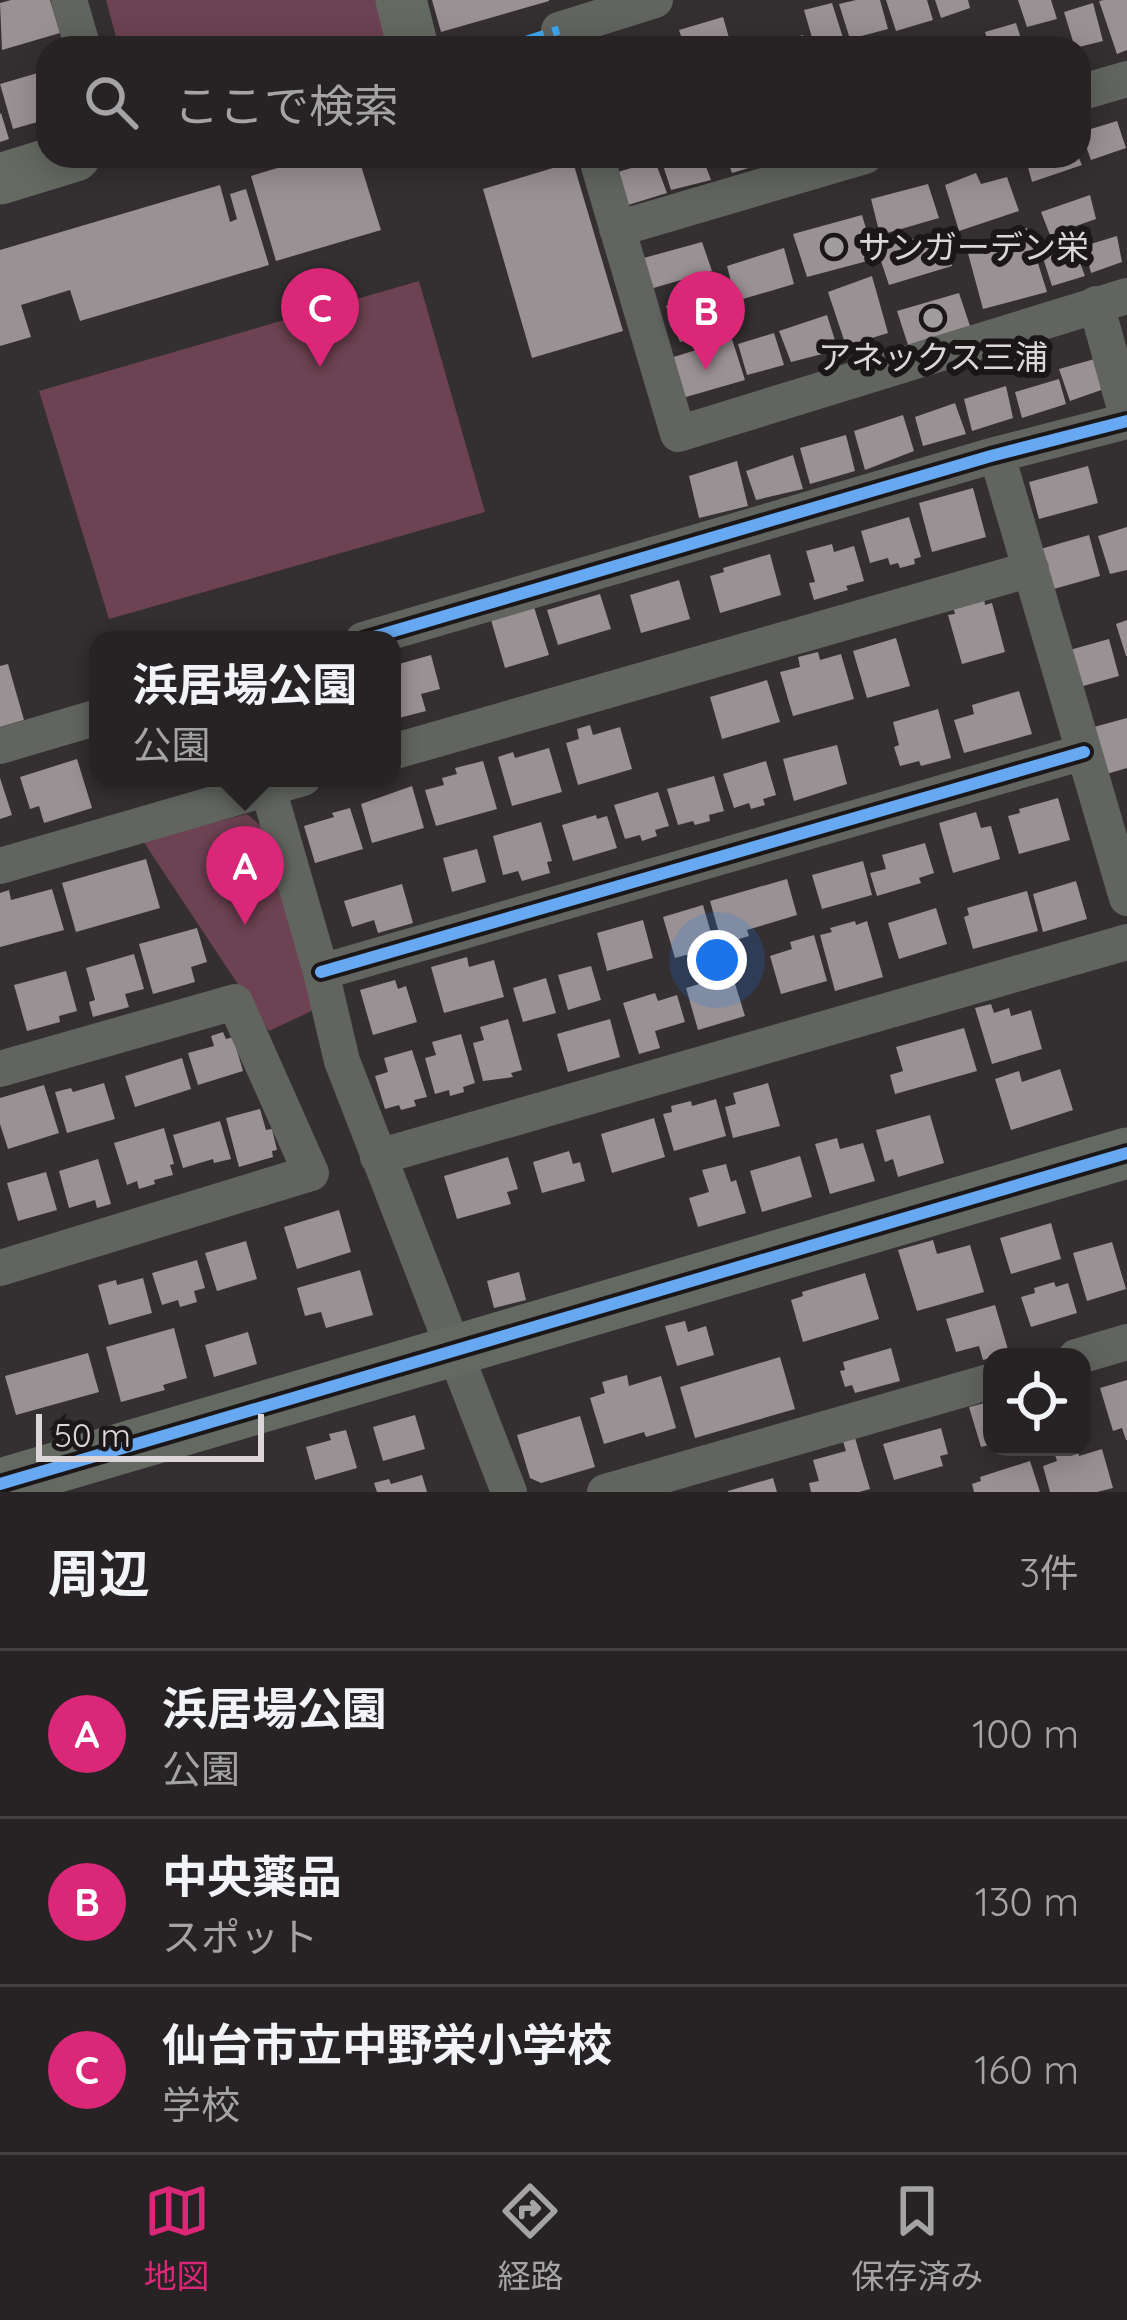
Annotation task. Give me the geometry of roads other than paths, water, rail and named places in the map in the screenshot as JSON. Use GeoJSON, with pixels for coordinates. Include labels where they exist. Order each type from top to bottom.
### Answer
{"type":"FeatureCollection","features":[{"type":"Feature","properties":{"kind":"street"},"geometry":{"type":"LineString","coordinates":[[69,0],[79,36]]}},
{"type":"Feature","properties":{"kind":"street"},"geometry":{"type":"LineString","coordinates":[[401,0],[410,36]]}},
{"type":"Feature","properties":{"kind":"street"},"geometry":{"type":"LineString","coordinates":[[561,36],[559,30],[655,0]]}},
{"type":"Feature","properties":{"kind":"street"},"geometry":{"type":"LineString","coordinates":[[1091,90],[1127,79]]}},
{"type":"Feature","properties":{"kind":"street"},"geometry":{"type":"LineString","coordinates":[[0,179],[36,168]]}},
{"type":"Feature","properties":{"kind":"street"},"geometry":{"type":"LineString","coordinates":[[394,631],[1127,418],[1112,300],[678,434],[599,168]]}},
{"type":"Feature","properties":{"kind":"street"},"geometry":{"type":"LineString","coordinates":[[617,229],[824,168]]}},
{"type":"Feature","properties":{"kind":"street"},"geometry":{"type":"LineString","coordinates":[[992,456],[1001,469],[1127,898]]}},
{"type":"Feature","properties":{"kind":"street"},"geometry":{"type":"LineString","coordinates":[[401,749],[1031,569]]}},
{"type":"Feature","properties":{"kind":"street"},"geometry":{"type":"LineString","coordinates":[[0,746],[89,720]]}},
{"type":"Feature","properties":{"kind":"street"},"geometry":{"type":"LineString","coordinates":[[321,972],[1084,752]]}},
{"type":"Feature","properties":{"kind":"street"},"geometry":{"type":"LineString","coordinates":[[0,866],[272,787]]}},
{"type":"Feature","properties":{"kind":"street"},"geometry":{"type":"LineString","coordinates":[[287,787],[342,1061],[509,1492]]}},
{"type":"Feature","properties":{"kind":"street"},"geometry":{"type":"LineString","coordinates":[[378,1157],[1127,942]]}},
{"type":"Feature","properties":{"kind":"street"},"geometry":{"type":"LineString","coordinates":[[0,1069],[235,1002],[310,1173],[0,1268]]}},
{"type":"Feature","properties":{"kind":"street"},"geometry":{"type":"LineString","coordinates":[[0,1484],[1127,1153]]}},
{"type":"Feature","properties":{"kind":"street"},"geometry":{"type":"LineString","coordinates":[[1091,1353],[1127,1342]]}},
{"type":"Feature","properties":{"kind":"street"},"geometry":{"type":"LineString","coordinates":[[605,1492],[983,1384]]}},
{"type":"Feature","properties":{"kind":"place","name":"サンガーデン栄"},"geometry":{"type":"Point","coordinates":[834,247]}},
{"type":"Feature","properties":{"kind":"place","name":"アネックス三浦"},"geometry":{"type":"Point","coordinates":[933,318]}},
{"type":"Feature","properties":{"kind":"place","name":"仙台市立中野栄小学校"},"geometry":{"type":"Point","coordinates":[320,367]}},
{"type":"Feature","properties":{"kind":"place","name":"中央薬品"},"geometry":{"type":"Point","coordinates":[706,370]}},
{"type":"Feature","properties":{"kind":"place","name":"浜居場公園"},"geometry":{"type":"Point","coordinates":[245,925]}}]}
